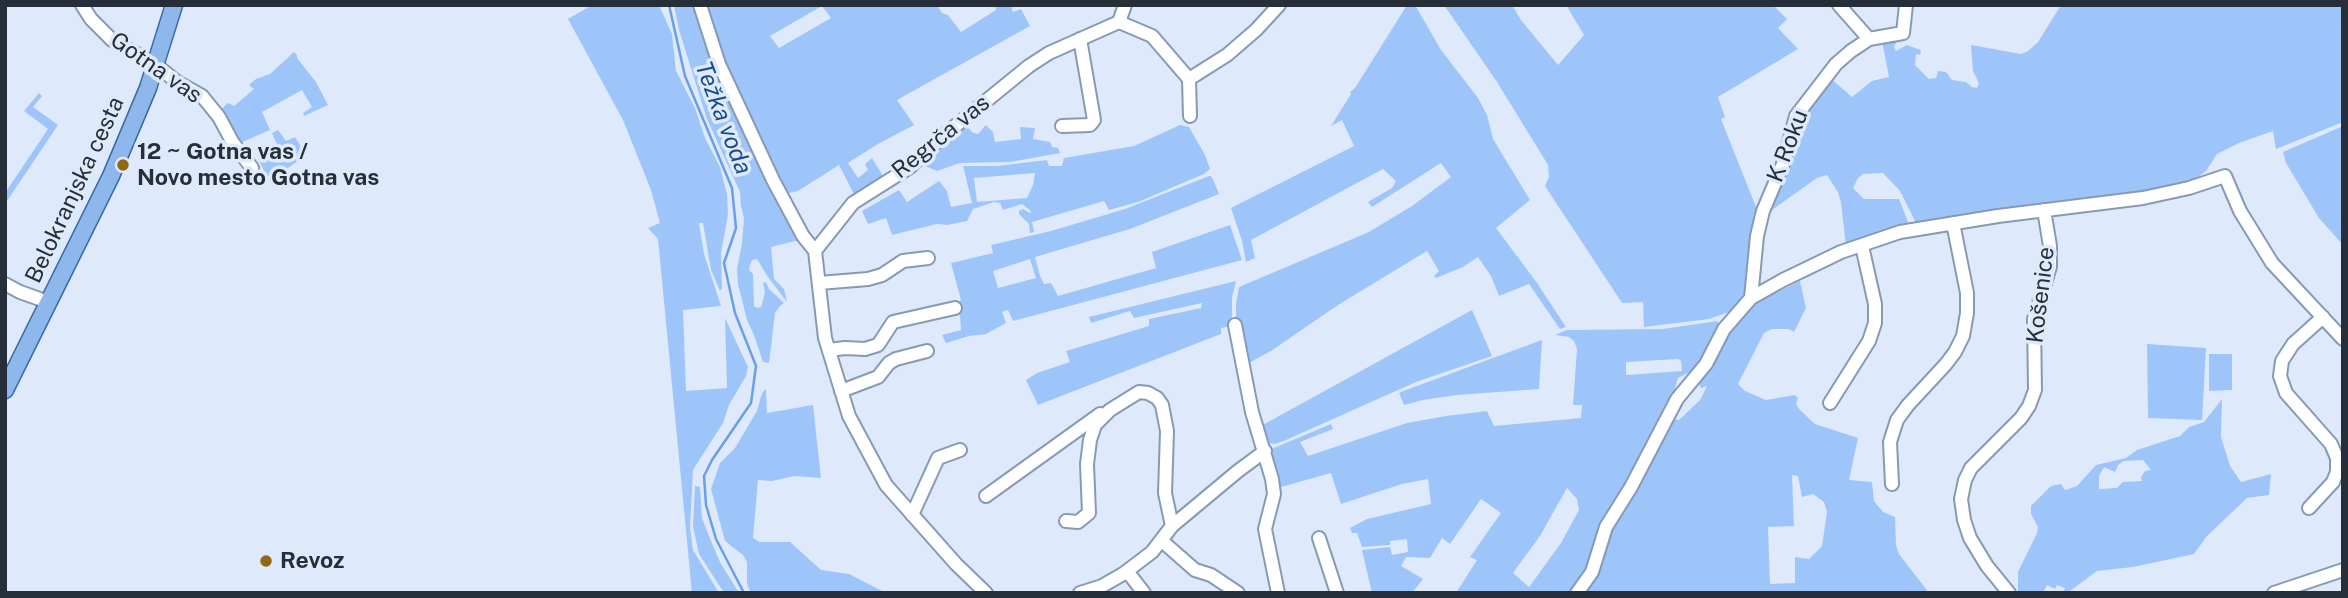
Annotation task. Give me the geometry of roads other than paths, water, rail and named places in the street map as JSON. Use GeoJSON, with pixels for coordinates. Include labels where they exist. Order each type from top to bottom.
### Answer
{"type":"FeatureCollection","features":[{"type":"Feature","properties":{"kind":"main road","name":"Belokranjska cesta"},"geometry":{"type":"LineString","coordinates":[[6,387],[111,176],[156,65],[174,5]]}},
{"type":"Feature","properties":{"kind":"street","name":"Gotna vas"},"geometry":{"type":"LineString","coordinates":[[82,5],[91,19],[112,40],[202,96],[252,168]]}},
{"type":"Feature","properties":{"kind":"street"},"geometry":{"type":"LineString","coordinates":[[700,5],[719,64],[779,191],[803,236],[815,251],[824,331],[849,416],[881,475],[912,515],[986,593]]}},
{"type":"Feature","properties":{"kind":"street"},"geometry":{"type":"LineString","coordinates":[[1125,5],[1119,22],[1152,36],[1189,79],[1190,116]]}},
{"type":"Feature","properties":{"kind":"street"},"geometry":{"type":"LineString","coordinates":[[1189,79],[1227,55],[1279,5]]}},
{"type":"Feature","properties":{"kind":"street"},"geometry":{"type":"LineString","coordinates":[[1839,5],[1869,39]]}},
{"type":"Feature","properties":{"kind":"street","name":"K Roku"},"geometry":{"type":"LineString","coordinates":[[1751,298],[1760,224],[1783,164],[1796,116],[1836,64],[1869,39],[1903,33],[1906,5]]}},
{"type":"Feature","properties":{"kind":"street","name":"Regrča vas"},"geometry":{"type":"LineString","coordinates":[[815,251],[853,203],[910,167],[943,136],[1029,66],[1049,53],[1119,22]]}},
{"type":"Feature","properties":{"kind":"street"},"geometry":{"type":"LineString","coordinates":[[1062,126],[1090,125],[1094,120],[1080,39]]}},
{"type":"Feature","properties":{"kind":"street"},"geometry":{"type":"LineString","coordinates":[[1577,593],[1592,572],[1606,527],[1631,488],[1677,399],[1706,364],[1724,330],[1751,298],[1783,279],[1829,258],[1900,232],[2143,198],[2189,188],[2225,176],[2239,211],[2272,263],[2343,339]]}},
{"type":"Feature","properties":{"kind":"street","name":"Košenice"},"geometry":{"type":"LineString","coordinates":[[2009,593],[1987,566],[1970,538],[1961,499],[1971,468],[2021,418],[2035,390],[2034,319],[2050,267],[2050,246],[2044,210]]}},
{"type":"Feature","properties":{"kind":"street"},"geometry":{"type":"LineString","coordinates":[[1892,484],[1890,442],[1897,420],[1947,365],[1963,336],[1967,293],[1953,223]]}},
{"type":"Feature","properties":{"kind":"street"},"geometry":{"type":"LineString","coordinates":[[1830,403],[1869,341],[1875,323],[1875,304],[1862,246]]}},
{"type":"Feature","properties":{"kind":"street"},"geometry":{"type":"LineString","coordinates":[[820,283],[868,279],[882,275],[903,261],[928,258]]}},
{"type":"Feature","properties":{"kind":"street"},"geometry":{"type":"LineString","coordinates":[[5,284],[48,302]]}},
{"type":"Feature","properties":{"kind":"street"},"geometry":{"type":"LineString","coordinates":[[828,350],[865,349],[878,345],[893,322],[955,308]]}},
{"type":"Feature","properties":{"kind":"street"},"geometry":{"type":"LineString","coordinates":[[2309,508],[2333,482],[2337,472],[2337,458],[2331,444],[2286,393],[2280,376],[2282,361],[2293,344],[2323,317]]}},
{"type":"Feature","properties":{"kind":"street"},"geometry":{"type":"LineString","coordinates":[[1235,326],[1252,412],[1265,452],[1274,494],[1265,529],[1278,593]]}},
{"type":"Feature","properties":{"kind":"street"},"geometry":{"type":"LineString","coordinates":[[841,391],[878,377],[889,363],[896,359],[927,351]]}},
{"type":"Feature","properties":{"kind":"street"},"geometry":{"type":"LineString","coordinates":[[986,496],[1094,417],[1139,392],[1148,393],[1162,405],[1167,431],[1166,493],[1172,526]]}},
{"type":"Feature","properties":{"kind":"street"},"geometry":{"type":"LineString","coordinates":[[1066,521],[1078,522],[1089,513],[1087,464],[1090,440],[1095,425],[1110,410]]}},
{"type":"Feature","properties":{"kind":"street"},"geometry":{"type":"LineString","coordinates":[[912,515],[938,458],[960,450]]}},
{"type":"Feature","properties":{"kind":"street"},"geometry":{"type":"LineString","coordinates":[[1080,593],[1102,586],[1152,552],[1172,526],[1265,452]]}},
{"type":"Feature","properties":{"kind":"street"},"geometry":{"type":"LineString","coordinates":[[1319,538],[1337,593]]}},
{"type":"Feature","properties":{"kind":"street"},"geometry":{"type":"LineString","coordinates":[[1162,541],[1195,570],[1212,575],[1238,593]]}},
{"type":"Feature","properties":{"kind":"street"},"geometry":{"type":"LineString","coordinates":[[2274,593],[2343,570]]}},
{"type":"Feature","properties":{"kind":"street"},"geometry":{"type":"LineString","coordinates":[[1127,571],[1143,593]]}},
{"type":"Feature","properties":{"kind":"waterway","name":"Težka voda"},"geometry":{"type":"LineString","coordinates":[[669,5],[685,76],[732,188],[736,228],[724,263],[735,313],[756,366],[751,403],[704,476],[706,505],[716,539],[744,593]]}},
{"type":"Feature","properties":{"kind":"place","name":"12 ~ Gotna vas / Novo mesto Gotna vas"},"geometry":{"type":"Point","coordinates":[123,165]}},
{"type":"Feature","properties":{"kind":"place","name":"Revoz"},"geometry":{"type":"Point","coordinates":[266,561]}}]}
